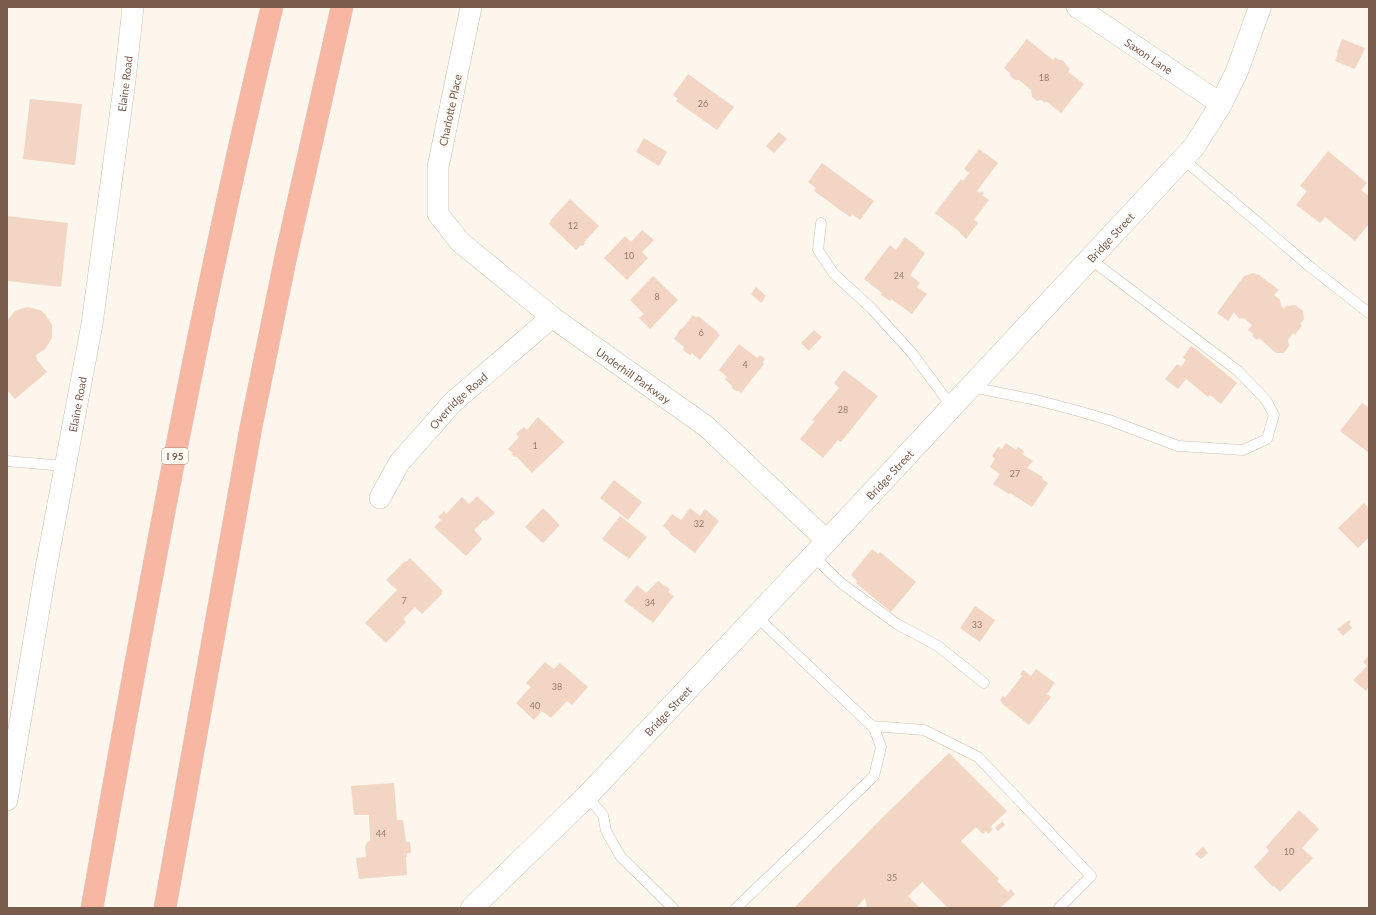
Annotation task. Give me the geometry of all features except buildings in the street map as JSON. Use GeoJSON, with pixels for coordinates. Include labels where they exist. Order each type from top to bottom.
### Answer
{"type":"FeatureCollection","features":[{"type":"Feature","properties":{"kind":"highway","name":"I 95"},"geometry":{"type":"LineString","coordinates":[[92,908],[131,686],[184,410],[236,160],[272,7]]}},
{"type":"Feature","properties":{"kind":"highway"},"geometry":{"type":"LineString","coordinates":[[165,908],[251,427],[286,256],[342,7]]}},
{"type":"Feature","properties":{"kind":"main road","name":"Bridge Street"},"geometry":{"type":"LineString","coordinates":[[472,908],[587,796],[1183,160],[1194,147],[1221,104],[1237,71],[1260,7]]}},
{"type":"Feature","properties":{"kind":"street","name":"Elaine Road"},"geometry":{"type":"LineString","coordinates":[[7,800],[46,568],[92,324],[125,80],[133,7]]}},
{"type":"Feature","properties":{"kind":"street","name":"Charlotte Place"},"geometry":{"type":"LineString","coordinates":[[438,214],[438,167],[471,7]]}},
{"type":"Feature","properties":{"kind":"street","name":"Saxon Lane"},"geometry":{"type":"LineString","coordinates":[[1077,7],[1221,104]]}},
{"type":"Feature","properties":{"kind":"street","name":"Underhill Parkway"},"geometry":{"type":"LineString","coordinates":[[438,214],[460,242],[552,317],[707,427],[820,548]]}},
{"type":"Feature","properties":{"kind":"street","name":"Overridge Road"},"geometry":{"type":"LineString","coordinates":[[380,498],[399,463],[453,402],[552,317]]}},
{"type":"Feature","properties":{"kind":"lane"},"geometry":{"type":"LineString","coordinates":[[1183,160],[1309,266],[1369,313]]}},
{"type":"Feature","properties":{"kind":"lane"},"geometry":{"type":"LineString","coordinates":[[821,223],[818,250],[834,274],[871,308],[912,353],[952,407]]}},
{"type":"Feature","properties":{"kind":"lane"},"geometry":{"type":"LineString","coordinates":[[971,387],[1036,400],[1086,413],[1178,446],[1244,450],[1268,439],[1274,415],[1266,400],[1238,371],[1090,259]]}},
{"type":"Feature","properties":{"kind":"lane"},"geometry":{"type":"LineString","coordinates":[[7,461],[65,466]]}},
{"type":"Feature","properties":{"kind":"lane"},"geometry":{"type":"LineString","coordinates":[[820,548],[841,583],[897,624],[938,646],[984,683]]}},
{"type":"Feature","properties":{"kind":"lane"},"geometry":{"type":"LineString","coordinates":[[736,908],[874,776],[881,747],[874,728],[756,616]]}},
{"type":"Feature","properties":{"kind":"lane"},"geometry":{"type":"LineString","coordinates":[[872,726],[924,730],[978,757],[1091,876],[1059,908]]}},
{"type":"Feature","properties":{"kind":"lane"},"geometry":{"type":"LineString","coordinates":[[587,796],[603,815],[606,831],[621,856],[673,908]]}}]}
